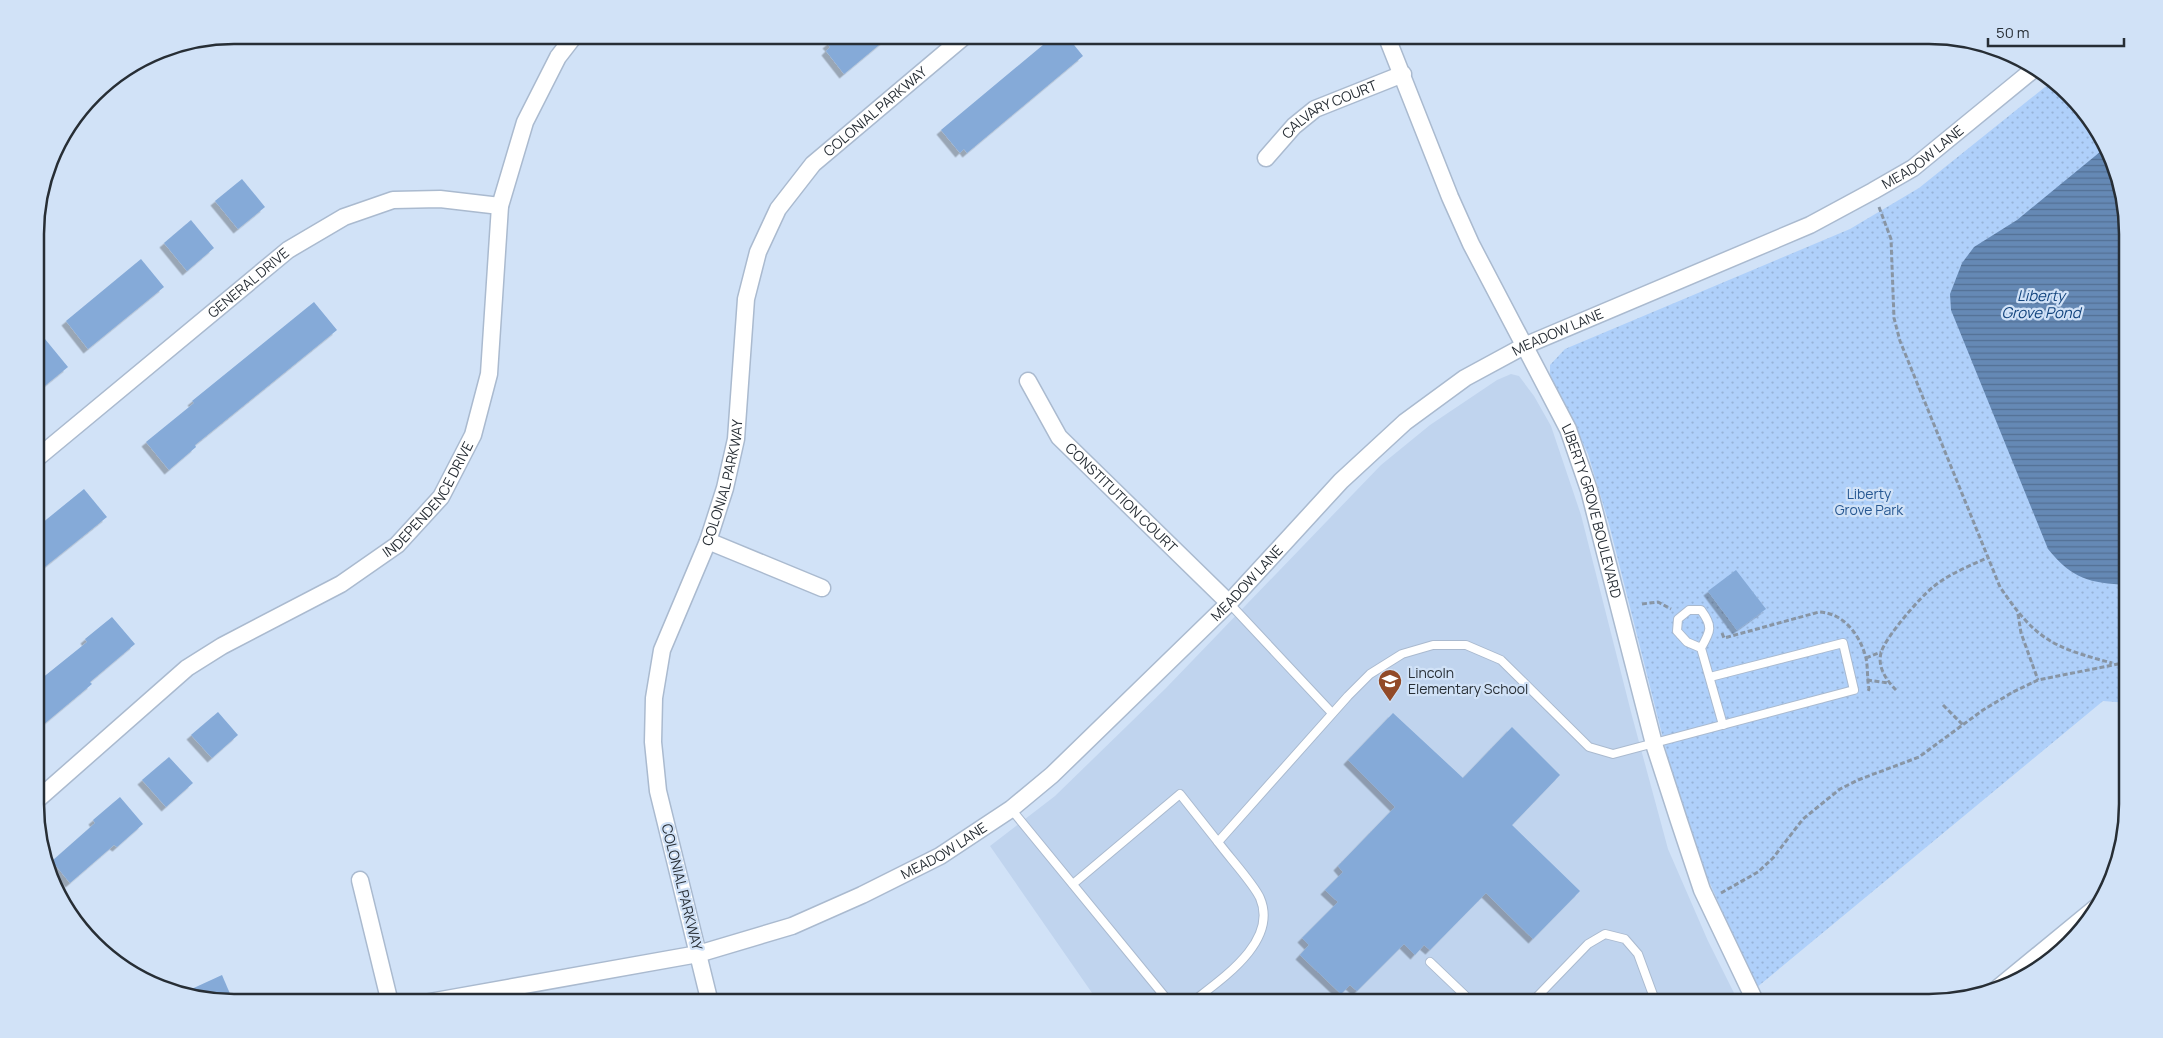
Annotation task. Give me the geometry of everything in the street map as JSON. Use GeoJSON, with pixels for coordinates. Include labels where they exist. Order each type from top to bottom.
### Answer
{"type":"FeatureCollection","features":[{"type":"Feature","properties":{"kind":"street","name":"INDEPENDENCE DRIVE"},"geometry":{"type":"LineString","coordinates":[[44,794],[187,668],[222,646],[341,584],[397,545],[441,497],[474,436],[489,374],[500,206],[525,122],[558,57],[568,44]]}},
{"type":"Feature","properties":{"kind":"street","name":"COLONIAL PARKWAY"},"geometry":{"type":"LineString","coordinates":[[708,994],[658,791],[653,742],[654,698],[662,650],[708,541],[725,488],[736,440],[746,299],[758,252],[778,209],[813,164],[955,44]]}},
{"type":"Feature","properties":{"kind":"street","name":"LIBERTY GROVE BOULEVARD"},"geometry":{"type":"LineString","coordinates":[[1390,44],[1453,205],[1471,244],[1568,429],[1589,490],[1654,744],[1706,900],[1752,994]]}},
{"type":"Feature","properties":{"kind":"street","name":"MEADOW LANE"},"geometry":{"type":"LineString","coordinates":[[474,994],[698,954],[792,926],[862,895],[940,856],[1011,808],[1073,755],[1229,603],[1341,481],[1405,422],[1465,378],[1524,346],[1810,225],[1873,191],[1912,168],[2030,73]]}},
{"type":"Feature","properties":{"kind":"street","name":"CALVARY COURT"},"geometry":{"type":"LineString","coordinates":[[1266,158],[1294,126],[1315,109],[1403,74]]}},
{"type":"Feature","properties":{"kind":"street","name":"GENERAL DRIVE"},"geometry":{"type":"LineString","coordinates":[[44,452],[288,250],[344,217],[393,200],[440,199],[500,206]]}},
{"type":"Feature","properties":{"kind":"street","name":"CONSTITUTION COURT"},"geometry":{"type":"LineString","coordinates":[[1028,381],[1059,437],[1229,603]]}},
{"type":"Feature","properties":{"kind":"street"},"geometry":{"type":"LineString","coordinates":[[708,541],[822,588]]}},
{"type":"Feature","properties":{"kind":"street"},"geometry":{"type":"LineString","coordinates":[[360,880],[388,994]]}},
{"type":"Feature","properties":{"kind":"street"},"geometry":{"type":"LineString","coordinates":[[2015,974],[2078,923]]}},
{"type":"Feature","properties":{"kind":"lane"},"geometry":{"type":"LineString","coordinates":[[1229,603],[1332,713]]}},
{"type":"Feature","properties":{"kind":"lane"},"geometry":{"type":"LineString","coordinates":[[1701,648],[1686,642],[1677,631],[1678,619],[1689,610],[1700,610],[1709,621],[1709,634],[1701,648],[1723,725]]}},
{"type":"Feature","properties":{"kind":"lane"},"geometry":{"type":"LineString","coordinates":[[1218,842],[1332,713],[1370,674],[1402,654],[1433,645],[1466,645],[1501,660],[1589,747],[1613,754],[1854,690],[1843,643],[1710,677]]}},
{"type":"Feature","properties":{"kind":"lane"},"geometry":{"type":"LineString","coordinates":[[1073,884],[1180,794],[1260,898],[1263,919],[1256,944],[1239,966],[1203,994]]}},
{"type":"Feature","properties":{"kind":"lane"},"geometry":{"type":"LineString","coordinates":[[1011,808],[1163,994]]}},
{"type":"Feature","properties":{"kind":"lane"},"geometry":{"type":"LineString","coordinates":[[1540,994],[1588,944],[1605,934],[1625,939],[1638,954],[1653,994]]}},
{"type":"Feature","properties":{"kind":"lane"},"geometry":{"type":"LineString","coordinates":[[1430,962],[1464,994]]}},
{"type":"Feature","properties":{"kind":"path"},"geometry":{"type":"LineString","coordinates":[[1873,191],[1891,239],[1894,318],[1900,341],[2000,587],[2018,613],[2044,639],[2070,652],[2112,663]]}},
{"type":"Feature","properties":{"kind":"path"},"geometry":{"type":"LineString","coordinates":[[1896,690],[1888,683],[1880,665],[1881,652],[1907,614],[1933,586],[1954,573],[1987,558]]}},
{"type":"Feature","properties":{"kind":"path"},"geometry":{"type":"LineString","coordinates":[[1642,604],[1658,602],[1672,609]]}},
{"type":"Feature","properties":{"kind":"path"},"geometry":{"type":"LineString","coordinates":[[1669,615],[1672,609],[1679,603]]}},
{"type":"Feature","properties":{"kind":"path"},"geometry":{"type":"LineString","coordinates":[[1721,629],[1724,638],[1819,612],[1828,612],[1849,624],[1866,658],[1869,689],[1865,699]]}},
{"type":"Feature","properties":{"kind":"path"},"geometry":{"type":"LineString","coordinates":[[2018,613],[2021,633],[2038,680]]}},
{"type":"Feature","properties":{"kind":"path"},"geometry":{"type":"LineString","coordinates":[[1866,658],[1881,652]]}},
{"type":"Feature","properties":{"kind":"path"},"geometry":{"type":"LineString","coordinates":[[1706,900],[1758,872],[1773,858],[1803,819],[1840,789],[1858,780],[1919,757],[1962,725],[2013,692],[2038,680],[2067,676],[2119,663]]}},
{"type":"Feature","properties":{"kind":"path"},"geometry":{"type":"LineString","coordinates":[[1867,680],[1888,683]]}},
{"type":"Feature","properties":{"kind":"path"},"geometry":{"type":"LineString","coordinates":[[1943,705],[1962,725]]}},
{"type":"Feature","properties":{"kind":"shaded area","name":"Lincoln Elementary School"},"geometry":{"type":"Polygon","coordinates":[[[1511,374],[1519,376],[1534,396],[1551,426],[1581,515],[1668,849],[1708,941],[1734,994],[1093,994],[990,846],[1055,796],[1166,688],[1381,465],[1430,425],[1497,380],[1511,374]]]}},
{"type":"Feature","properties":{"kind":"green space","name":"Liberty Grove Park"},"geometry":{"type":"Polygon","coordinates":[[[2047,85],[2064,99],[2080,118],[2094,139],[2105,161],[2116,197],[2119,221],[2119,702],[2103,701],[1756,988],[1697,854],[1672,774],[1609,524],[1588,454],[1550,375],[1550,365],[1565,349],[1850,229],[1919,188],[2047,85]]]}},
{"type":"Feature","properties":{"kind":"water","name":"Liberty Grove Pond"},"geometry":{"type":"Polygon","coordinates":[[[2101,151],[2113,185],[2119,221],[2119,584],[2092,581],[2074,573],[2065,567],[2048,549],[1951,310],[1950,294],[1962,263],[1974,247],[2017,220],[2101,151]]]}},
{"type":"Feature","properties":{"kind":"building"},"geometry":{"type":"Polygon","coordinates":[[[827,44],[880,44],[844,74],[826,51],[830,47],[827,44]]]}},
{"type":"Feature","properties":{"kind":"building"},"geometry":{"type":"Polygon","coordinates":[[[1044,44],[1073,44],[1083,56],[967,153],[964,149],[960,153],[941,130],[1044,44]]]}},
{"type":"Feature","properties":{"kind":"building"},"geometry":{"type":"Polygon","coordinates":[[[242,179],[265,207],[238,229],[215,201],[242,179]]]}},
{"type":"Feature","properties":{"kind":"building"},"geometry":{"type":"Polygon","coordinates":[[[191,220],[214,248],[187,271],[164,243],[191,220]]]}},
{"type":"Feature","properties":{"kind":"building"},"geometry":{"type":"Polygon","coordinates":[[[141,259],[164,287],[88,349],[66,321],[141,259]]]}},
{"type":"Feature","properties":{"kind":"building"},"geometry":{"type":"Polygon","coordinates":[[[314,302],[337,330],[195,445],[196,447],[169,470],[146,442],[194,403],[192,401],[314,302]]]}},
{"type":"Feature","properties":{"kind":"building"},"geometry":{"type":"Polygon","coordinates":[[[44,340],[68,367],[44,386],[44,340]]]}},
{"type":"Feature","properties":{"kind":"building"},"geometry":{"type":"Polygon","coordinates":[[[84,489],[107,517],[44,568],[44,522],[84,489]]]}},
{"type":"Feature","properties":{"kind":"building"},"geometry":{"type":"Polygon","coordinates":[[[1736,570],[1766,609],[1737,630],[1708,591],[1736,570]]]}},
{"type":"Feature","properties":{"kind":"building"},"geometry":{"type":"Polygon","coordinates":[[[112,617],[135,644],[90,682],[92,684],[44,724],[44,677],[87,642],[85,639],[112,617]]]}},
{"type":"Feature","properties":{"kind":"building"},"geometry":{"type":"Polygon","coordinates":[[[218,712],[238,735],[212,758],[191,735],[218,712]]]}},
{"type":"Feature","properties":{"kind":"building"},"geometry":{"type":"Polygon","coordinates":[[[1393,713],[1463,778],[1512,727],[1560,775],[1512,825],[1580,891],[1533,939],[1486,893],[1430,950],[1424,945],[1415,955],[1404,944],[1357,991],[1350,985],[1341,994],[1300,955],[1309,945],[1302,938],[1338,902],[1325,890],[1343,872],[1338,866],[1395,807],[1348,760],[1393,713]]]}},
{"type":"Feature","properties":{"kind":"building"},"geometry":{"type":"Polygon","coordinates":[[[169,757],[193,783],[166,807],[142,780],[169,757]]]}},
{"type":"Feature","properties":{"kind":"building"},"geometry":{"type":"Polygon","coordinates":[[[120,797],[143,824],[117,847],[114,845],[70,883],[53,861],[95,823],[93,820],[120,797]]]}},
{"type":"Feature","properties":{"kind":"building"},"geometry":{"type":"Polygon","coordinates":[[[222,975],[230,994],[209,993],[191,989],[222,975]]]}},
{"type":"Feature","properties":{"kind":"place","name":"Lincoln Elementary School"},"geometry":{"type":"Point","coordinates":[1390,702]}}]}
